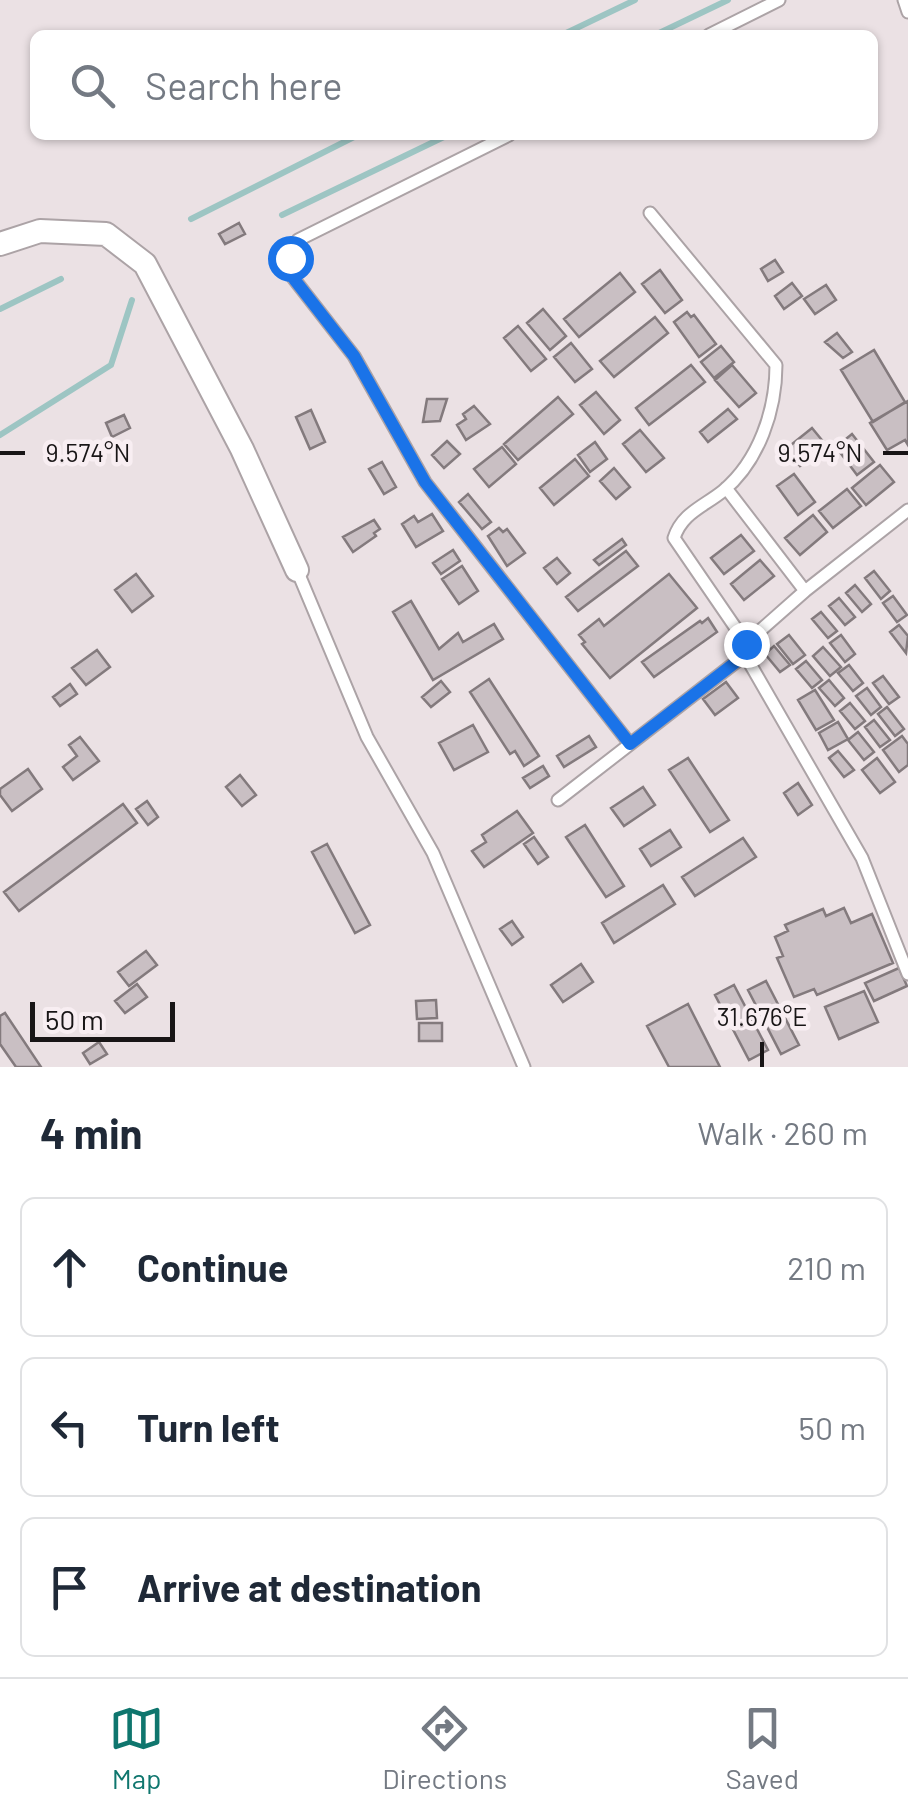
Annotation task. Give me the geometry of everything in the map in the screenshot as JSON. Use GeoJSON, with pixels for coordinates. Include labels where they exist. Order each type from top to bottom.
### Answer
{"type":"FeatureCollection","features":[{"type":"Feature","properties":{"kind":"street"},"geometry":{"type":"LineString","coordinates":[[0,244],[40,232],[106,234],[146,264],[242,449],[298,570]]}},
{"type":"Feature","properties":{"kind":"lane"},"geometry":{"type":"LineString","coordinates":[[719,30],[779,0]]}},
{"type":"Feature","properties":{"kind":"lane"},"geometry":{"type":"LineString","coordinates":[[904,0],[908,12]]}},
{"type":"Feature","properties":{"kind":"lane"},"geometry":{"type":"LineString","coordinates":[[499,140],[298,240],[290,258],[294,279],[354,356],[425,482],[630,744]]}},
{"type":"Feature","properties":{"kind":"lane"},"geometry":{"type":"LineString","coordinates":[[650,214],[776,365],[776,393],[754,453],[726,488],[679,522],[674,538],[745,649],[862,858],[908,974]]}},
{"type":"Feature","properties":{"kind":"lane"},"geometry":{"type":"LineString","coordinates":[[726,488],[805,592]]}},
{"type":"Feature","properties":{"kind":"lane"},"geometry":{"type":"LineString","coordinates":[[558,800],[745,649],[805,592],[908,510]]}},
{"type":"Feature","properties":{"kind":"lane"},"geometry":{"type":"LineString","coordinates":[[298,570],[367,737],[433,853],[524,1067]]}},
{"type":"Feature","properties":{"kind":"building"},"geometry":{"type":"Polygon","coordinates":[[[239,223],[245,234],[225,244],[219,234],[239,223]]]}},
{"type":"Feature","properties":{"kind":"building"},"geometry":{"type":"Polygon","coordinates":[[[775,260],[783,272],[768,281],[761,269],[775,260]]]}},
{"type":"Feature","properties":{"kind":"building"},"geometry":{"type":"Polygon","coordinates":[[[660,270],[682,300],[665,313],[642,284],[660,270]]]}},
{"type":"Feature","properties":{"kind":"building"},"geometry":{"type":"Polygon","coordinates":[[[620,273],[635,292],[579,337],[564,319],[620,273]]]}},
{"type":"Feature","properties":{"kind":"building"},"geometry":{"type":"Polygon","coordinates":[[[792,283],[802,296],[784,309],[775,296],[792,283]]]}},
{"type":"Feature","properties":{"kind":"building"},"geometry":{"type":"Polygon","coordinates":[[[826,285],[836,300],[815,314],[804,299],[826,285]]]}},
{"type":"Feature","properties":{"kind":"building"},"geometry":{"type":"Polygon","coordinates":[[[543,309],[566,336],[550,350],[527,323],[543,309]]]}},
{"type":"Feature","properties":{"kind":"building"},"geometry":{"type":"Polygon","coordinates":[[[687,312],[691,317],[694,315],[716,344],[699,357],[674,322],[687,312]]]}},
{"type":"Feature","properties":{"kind":"building"},"geometry":{"type":"Polygon","coordinates":[[[655,317],[668,333],[614,377],[600,361],[655,317]]]}},
{"type":"Feature","properties":{"kind":"building"},"geometry":{"type":"Polygon","coordinates":[[[518,326],[546,359],[531,371],[504,338],[518,326]]]}},
{"type":"Feature","properties":{"kind":"building"},"geometry":{"type":"Polygon","coordinates":[[[837,333],[852,352],[843,358],[825,342],[837,333]]]}},
{"type":"Feature","properties":{"kind":"building"},"geometry":{"type":"Polygon","coordinates":[[[571,343],[592,369],[575,382],[554,357],[571,343]]]}},
{"type":"Feature","properties":{"kind":"building"},"geometry":{"type":"Polygon","coordinates":[[[721,346],[734,362],[714,378],[701,362],[721,346]]]}},
{"type":"Feature","properties":{"kind":"building"},"geometry":{"type":"Polygon","coordinates":[[[874,350],[905,402],[873,422],[841,370],[874,350]]]}},
{"type":"Feature","properties":{"kind":"building"},"geometry":{"type":"Polygon","coordinates":[[[691,365],[705,382],[649,425],[636,408],[691,365]]]}},
{"type":"Feature","properties":{"kind":"building"},"geometry":{"type":"Polygon","coordinates":[[[732,365],[756,393],[739,407],[715,380],[732,365]]]}},
{"type":"Feature","properties":{"kind":"building"},"geometry":{"type":"Polygon","coordinates":[[[596,392],[620,420],[604,434],[580,405],[596,392]]]}},
{"type":"Feature","properties":{"kind":"building"},"geometry":{"type":"Polygon","coordinates":[[[558,397],[573,414],[518,460],[504,444],[558,397]]]}},
{"type":"Feature","properties":{"kind":"building"},"geometry":{"type":"Polygon","coordinates":[[[427,399],[447,399],[440,421],[423,422],[427,399]]]}},
{"type":"Feature","properties":{"kind":"building"},"geometry":{"type":"Polygon","coordinates":[[[908,401],[908,445],[905,440],[887,450],[870,423],[908,401]]]}},
{"type":"Feature","properties":{"kind":"building"},"geometry":{"type":"Polygon","coordinates":[[[474,406],[490,424],[466,440],[457,425],[474,406]]]}},
{"type":"Feature","properties":{"kind":"building"},"geometry":{"type":"Polygon","coordinates":[[[728,409],[737,419],[708,442],[700,432],[728,409]]]}},
{"type":"Feature","properties":{"kind":"building"},"geometry":{"type":"Polygon","coordinates":[[[311,410],[325,442],[310,449],[296,417],[311,410]]]}},
{"type":"Feature","properties":{"kind":"building"},"geometry":{"type":"Polygon","coordinates":[[[124,415],[130,428],[112,437],[106,423],[124,415]]]}},
{"type":"Feature","properties":{"kind":"building"},"geometry":{"type":"Polygon","coordinates":[[[812,428],[826,445],[800,466],[786,449],[812,428]]]}},
{"type":"Feature","properties":{"kind":"building"},"geometry":{"type":"Polygon","coordinates":[[[640,430],[664,458],[646,472],[623,444],[640,430]]]}},
{"type":"Feature","properties":{"kind":"building"},"geometry":{"type":"Polygon","coordinates":[[[852,434],[874,462],[857,475],[836,447],[852,434]]]}},
{"type":"Feature","properties":{"kind":"building"},"geometry":{"type":"Polygon","coordinates":[[[447,441],[460,454],[444,468],[432,455],[447,441]]]}},
{"type":"Feature","properties":{"kind":"building"},"geometry":{"type":"Polygon","coordinates":[[[595,442],[607,459],[590,472],[578,455],[595,442]]]}},
{"type":"Feature","properties":{"kind":"building"},"geometry":{"type":"Polygon","coordinates":[[[502,447],[516,464],[489,487],[474,469],[502,447]]]}},
{"type":"Feature","properties":{"kind":"building"},"geometry":{"type":"Polygon","coordinates":[[[575,459],[589,476],[554,505],[540,488],[575,459]]]}},
{"type":"Feature","properties":{"kind":"building"},"geometry":{"type":"Polygon","coordinates":[[[382,462],[396,487],[384,494],[369,469],[382,462]]]}},
{"type":"Feature","properties":{"kind":"building"},"geometry":{"type":"Polygon","coordinates":[[[880,465],[894,482],[866,505],[852,488],[880,465]]]}},
{"type":"Feature","properties":{"kind":"building"},"geometry":{"type":"Polygon","coordinates":[[[614,468],[630,487],[616,499],[600,481],[614,468]]]}},
{"type":"Feature","properties":{"kind":"building"},"geometry":{"type":"Polygon","coordinates":[[[794,474],[815,502],[798,515],[777,486],[794,474]]]}},
{"type":"Feature","properties":{"kind":"building"},"geometry":{"type":"Polygon","coordinates":[[[847,489],[861,506],[833,528],[819,511],[847,489]]]}},
{"type":"Feature","properties":{"kind":"building"},"geometry":{"type":"Polygon","coordinates":[[[468,494],[491,522],[482,529],[459,502],[468,494]]]}},
{"type":"Feature","properties":{"kind":"building"},"geometry":{"type":"Polygon","coordinates":[[[432,514],[443,531],[416,547],[402,524],[414,516],[418,522],[432,514]]]}},
{"type":"Feature","properties":{"kind":"building"},"geometry":{"type":"Polygon","coordinates":[[[813,515],[827,532],[800,555],[785,538],[813,515]]]}},
{"type":"Feature","properties":{"kind":"building"},"geometry":{"type":"Polygon","coordinates":[[[374,520],[380,529],[374,533],[376,536],[353,552],[343,537],[374,520]]]}},
{"type":"Feature","properties":{"kind":"building"},"geometry":{"type":"Polygon","coordinates":[[[499,528],[503,532],[507,529],[525,553],[507,566],[488,536],[499,528]]]}},
{"type":"Feature","properties":{"kind":"building"},"geometry":{"type":"Polygon","coordinates":[[[741,535],[754,551],[724,574],[711,558],[741,535]]]}},
{"type":"Feature","properties":{"kind":"building"},"geometry":{"type":"Polygon","coordinates":[[[622,539],[626,545],[599,565],[594,560],[622,539]]]}},
{"type":"Feature","properties":{"kind":"building"},"geometry":{"type":"Polygon","coordinates":[[[453,550],[460,561],[441,574],[433,563],[453,550]]]}},
{"type":"Feature","properties":{"kind":"building"},"geometry":{"type":"Polygon","coordinates":[[[626,551],[638,566],[578,611],[566,597],[626,551]]]}},
{"type":"Feature","properties":{"kind":"building"},"geometry":{"type":"Polygon","coordinates":[[[557,558],[570,573],[557,584],[544,568],[557,558]]]}},
{"type":"Feature","properties":{"kind":"building"},"geometry":{"type":"Polygon","coordinates":[[[760,560],[774,576],[744,600],[731,584],[760,560]]]}},
{"type":"Feature","properties":{"kind":"building"},"geometry":{"type":"Polygon","coordinates":[[[462,566],[478,591],[459,604],[442,579],[462,566]]]}},
{"type":"Feature","properties":{"kind":"building"},"geometry":{"type":"Polygon","coordinates":[[[874,571],[890,591],[881,599],[865,578],[874,571]]]}},
{"type":"Feature","properties":{"kind":"building"},"geometry":{"type":"Polygon","coordinates":[[[136,574],[153,596],[132,612],[115,590],[136,574]]]}},
{"type":"Feature","properties":{"kind":"building"},"geometry":{"type":"Polygon","coordinates":[[[669,574],[697,608],[610,678],[579,635],[599,619],[604,626],[669,574]]]}},
{"type":"Feature","properties":{"kind":"building"},"geometry":{"type":"Polygon","coordinates":[[[855,585],[871,604],[862,612],[846,593],[855,585]]]}},
{"type":"Feature","properties":{"kind":"building"},"geometry":{"type":"Polygon","coordinates":[[[893,596],[907,615],[897,622],[883,603],[893,596]]]}},
{"type":"Feature","properties":{"kind":"building"},"geometry":{"type":"Polygon","coordinates":[[[839,598],[855,617],[845,625],[829,606],[839,598]]]}},
{"type":"Feature","properties":{"kind":"building"},"geometry":{"type":"Polygon","coordinates":[[[411,601],[439,649],[458,633],[463,642],[494,624],[503,639],[433,680],[393,612],[411,601]]]}},
{"type":"Feature","properties":{"kind":"building"},"geometry":{"type":"Polygon","coordinates":[[[821,612],[837,631],[828,638],[812,619],[821,612]]]}},
{"type":"Feature","properties":{"kind":"building"},"geometry":{"type":"Polygon","coordinates":[[[708,618],[717,632],[654,677],[642,662],[708,618]]]}},
{"type":"Feature","properties":{"kind":"building"},"geometry":{"type":"Polygon","coordinates":[[[899,625],[908,636],[906,653],[890,632],[899,625]]]}},
{"type":"Feature","properties":{"kind":"building"},"geometry":{"type":"Polygon","coordinates":[[[789,635],[805,655],[793,664],[777,644],[789,635]]]}},
{"type":"Feature","properties":{"kind":"building"},"geometry":{"type":"Polygon","coordinates":[[[841,635],[855,654],[845,662],[830,643],[841,635]]]}},
{"type":"Feature","properties":{"kind":"building"},"geometry":{"type":"Polygon","coordinates":[[[774,646],[790,665],[780,672],[765,654],[774,646]]]}},
{"type":"Feature","properties":{"kind":"building"},"geometry":{"type":"Polygon","coordinates":[[[823,647],[841,667],[830,676],[813,656],[823,647]]]}},
{"type":"Feature","properties":{"kind":"building"},"geometry":{"type":"Polygon","coordinates":[[[97,650],[110,667],[86,685],[72,668],[97,650]]]}},
{"type":"Feature","properties":{"kind":"building"},"geometry":{"type":"Polygon","coordinates":[[[806,661],[822,680],[812,688],[796,669],[806,661]]]}},
{"type":"Feature","properties":{"kind":"building"},"geometry":{"type":"Polygon","coordinates":[[[849,665],[863,683],[853,691],[838,673],[849,665]]]}},
{"type":"Feature","properties":{"kind":"building"},"geometry":{"type":"Polygon","coordinates":[[[883,676],[899,697],[889,704],[873,683],[883,676]]]}},
{"type":"Feature","properties":{"kind":"building"},"geometry":{"type":"Polygon","coordinates":[[[489,679],[539,756],[524,766],[515,751],[510,754],[470,692],[489,679]]]}},
{"type":"Feature","properties":{"kind":"building"},"geometry":{"type":"Polygon","coordinates":[[[829,680],[844,698],[835,706],[819,688],[829,680]]]}},
{"type":"Feature","properties":{"kind":"building"},"geometry":{"type":"Polygon","coordinates":[[[441,681],[450,692],[431,707],[422,697],[441,681]]]}},
{"type":"Feature","properties":{"kind":"building"},"geometry":{"type":"Polygon","coordinates":[[[726,682],[738,698],[715,715],[703,699],[726,682]]]}},
{"type":"Feature","properties":{"kind":"building"},"geometry":{"type":"Polygon","coordinates":[[[70,684],[77,694],[60,706],[53,697],[70,684]]]}},
{"type":"Feature","properties":{"kind":"building"},"geometry":{"type":"Polygon","coordinates":[[[867,688],[881,707],[871,715],[856,696],[867,688]]]}},
{"type":"Feature","properties":{"kind":"building"},"geometry":{"type":"Polygon","coordinates":[[[815,690],[834,720],[816,730],[798,700],[815,690]]]}},
{"type":"Feature","properties":{"kind":"building"},"geometry":{"type":"Polygon","coordinates":[[[850,703],[865,721],[855,729],[840,711],[850,703]]]}},
{"type":"Feature","properties":{"kind":"building"},"geometry":{"type":"Polygon","coordinates":[[[887,707],[904,729],[895,736],[878,714],[887,707]]]}},
{"type":"Feature","properties":{"kind":"building"},"geometry":{"type":"Polygon","coordinates":[[[874,720],[890,740],[880,747],[865,727],[874,720]]]}},
{"type":"Feature","properties":{"kind":"building"},"geometry":{"type":"Polygon","coordinates":[[[838,722],[848,739],[828,750],[819,733],[838,722]]]}},
{"type":"Feature","properties":{"kind":"building"},"geometry":{"type":"Polygon","coordinates":[[[473,725],[488,752],[454,770],[439,743],[473,725]]]}},
{"type":"Feature","properties":{"kind":"building"},"geometry":{"type":"Polygon","coordinates":[[[858,732],[874,752],[864,760],[848,740],[858,732]]]}},
{"type":"Feature","properties":{"kind":"building"},"geometry":{"type":"Polygon","coordinates":[[[589,736],[596,747],[564,767],[557,756],[589,736]]]}},
{"type":"Feature","properties":{"kind":"building"},"geometry":{"type":"Polygon","coordinates":[[[902,736],[908,744],[908,765],[899,772],[883,750],[902,736]]]}},
{"type":"Feature","properties":{"kind":"building"},"geometry":{"type":"Polygon","coordinates":[[[80,737],[99,761],[73,780],[63,767],[77,756],[69,745],[80,737]]]}},
{"type":"Feature","properties":{"kind":"building"},"geometry":{"type":"Polygon","coordinates":[[[838,751],[854,770],[844,777],[829,758],[838,751]]]}},
{"type":"Feature","properties":{"kind":"building"},"geometry":{"type":"Polygon","coordinates":[[[688,758],[729,820],[710,832],[669,770],[688,758]]]}},
{"type":"Feature","properties":{"kind":"building"},"geometry":{"type":"Polygon","coordinates":[[[877,758],[895,782],[880,793],[862,770],[877,758]]]}},
{"type":"Feature","properties":{"kind":"building"},"geometry":{"type":"Polygon","coordinates":[[[543,766],[549,776],[530,788],[523,778],[543,766]]]}},
{"type":"Feature","properties":{"kind":"building"},"geometry":{"type":"Polygon","coordinates":[[[28,769],[42,789],[12,811],[0,789],[28,769]]]}},
{"type":"Feature","properties":{"kind":"building"},"geometry":{"type":"Polygon","coordinates":[[[240,775],[256,795],[242,806],[226,787],[240,775]]]}},
{"type":"Feature","properties":{"kind":"building"},"geometry":{"type":"Polygon","coordinates":[[[798,783],[812,805],[798,815],[784,793],[798,783]]]}},
{"type":"Feature","properties":{"kind":"building"},"geometry":{"type":"Polygon","coordinates":[[[643,787],[655,805],[624,826],[611,808],[643,787]]]}},
{"type":"Feature","properties":{"kind":"building"},"geometry":{"type":"Polygon","coordinates":[[[147,801],[158,817],[148,825],[136,809],[147,801]]]}},
{"type":"Feature","properties":{"kind":"building"},"geometry":{"type":"Polygon","coordinates":[[[123,804],[137,823],[19,911],[4,892],[123,804]]]}},
{"type":"Feature","properties":{"kind":"building"},"geometry":{"type":"Polygon","coordinates":[[[517,811],[533,833],[484,867],[472,851],[486,842],[482,835],[517,811]]]}},
{"type":"Feature","properties":{"kind":"building"},"geometry":{"type":"Polygon","coordinates":[[[585,825],[624,886],[606,897],[566,837],[585,825]]]}},
{"type":"Feature","properties":{"kind":"building"},"geometry":{"type":"Polygon","coordinates":[[[670,830],[681,847],[651,866],[640,849],[670,830]]]}},
{"type":"Feature","properties":{"kind":"building"},"geometry":{"type":"Polygon","coordinates":[[[534,837],[548,857],[538,864],[524,844],[534,837]]]}},
{"type":"Feature","properties":{"kind":"building"},"geometry":{"type":"Polygon","coordinates":[[[743,838],[756,857],[695,896],[682,877],[743,838]]]}},
{"type":"Feature","properties":{"kind":"building"},"geometry":{"type":"Polygon","coordinates":[[[327,844],[370,925],[355,933],[312,852],[327,844]]]}},
{"type":"Feature","properties":{"kind":"building"},"geometry":{"type":"Polygon","coordinates":[[[663,885],[675,904],[614,943],[602,923],[663,885]]]}},
{"type":"Feature","properties":{"kind":"building"},"geometry":{"type":"Polygon","coordinates":[[[844,908],[851,923],[872,914],[893,963],[817,995],[814,989],[794,997],[777,958],[783,956],[775,937],[788,931],[785,925],[823,909],[826,916],[844,908]]]}},
{"type":"Feature","properties":{"kind":"building"},"geometry":{"type":"Polygon","coordinates":[[[512,921],[523,937],[512,945],[500,929],[512,921]]]}},
{"type":"Feature","properties":{"kind":"building"},"geometry":{"type":"Polygon","coordinates":[[[146,951],[157,965],[129,986],[118,972],[146,951]]]}},
{"type":"Feature","properties":{"kind":"building"},"geometry":{"type":"Polygon","coordinates":[[[581,964],[593,982],[563,1002],[551,985],[581,964]]]}},
{"type":"Feature","properties":{"kind":"building"},"geometry":{"type":"Polygon","coordinates":[[[899,968],[907,986],[874,1001],[865,983],[899,968]]]}},
{"type":"Feature","properties":{"kind":"building"},"geometry":{"type":"Polygon","coordinates":[[[766,981],[799,1045],[781,1054],[748,990],[766,981]]]}},
{"type":"Feature","properties":{"kind":"building"},"geometry":{"type":"Polygon","coordinates":[[[137,984],[147,997],[125,1013],[115,1001],[137,984]]]}},
{"type":"Feature","properties":{"kind":"building"},"geometry":{"type":"Polygon","coordinates":[[[734,985],[768,1050],[749,1060],[715,995],[734,985]]]}},
{"type":"Feature","properties":{"kind":"building"},"geometry":{"type":"Polygon","coordinates":[[[864,991],[878,1022],[839,1039],[825,1007],[864,991]]]}},
{"type":"Feature","properties":{"kind":"building"},"geometry":{"type":"Polygon","coordinates":[[[436,1000],[437,1018],[417,1019],[416,1001],[436,1000]]]}},
{"type":"Feature","properties":{"kind":"building"},"geometry":{"type":"Polygon","coordinates":[[[688,1004],[720,1067],[669,1067],[647,1026],[688,1004]]]}},
{"type":"Feature","properties":{"kind":"building"},"geometry":{"type":"Polygon","coordinates":[[[5,1013],[41,1067],[16,1067],[0,1044],[0,1016],[5,1013]]]}},
{"type":"Feature","properties":{"kind":"building"},"geometry":{"type":"Polygon","coordinates":[[[419,1023],[442,1023],[442,1041],[419,1041],[419,1023]]]}},
{"type":"Feature","properties":{"kind":"building"},"geometry":{"type":"Polygon","coordinates":[[[99,1042],[107,1054],[90,1064],[83,1053],[99,1042]]]}},
{"type":"Feature","properties":{"kind":"waterway"},"geometry":{"type":"LineString","coordinates":[[572,30],[635,0]]}},
{"type":"Feature","properties":{"kind":"waterway"},"geometry":{"type":"LineString","coordinates":[[665,30],[728,0]]}},
{"type":"Feature","properties":{"kind":"waterway"},"geometry":{"type":"LineString","coordinates":[[191,219],[348,140]]}},
{"type":"Feature","properties":{"kind":"waterway"},"geometry":{"type":"LineString","coordinates":[[282,215],[438,140]]}},
{"type":"Feature","properties":{"kind":"waterway"},"geometry":{"type":"LineString","coordinates":[[0,309],[61,279]]}},
{"type":"Feature","properties":{"kind":"waterway"},"geometry":{"type":"LineString","coordinates":[[0,435],[111,365],[132,300]]}},
{"type":"Feature","properties":{"kind":"route"},"geometry":{"type":"LineString","coordinates":[[290,258],[294,279],[354,356],[425,482],[630,744],[745,655],[746,644]]}}]}
